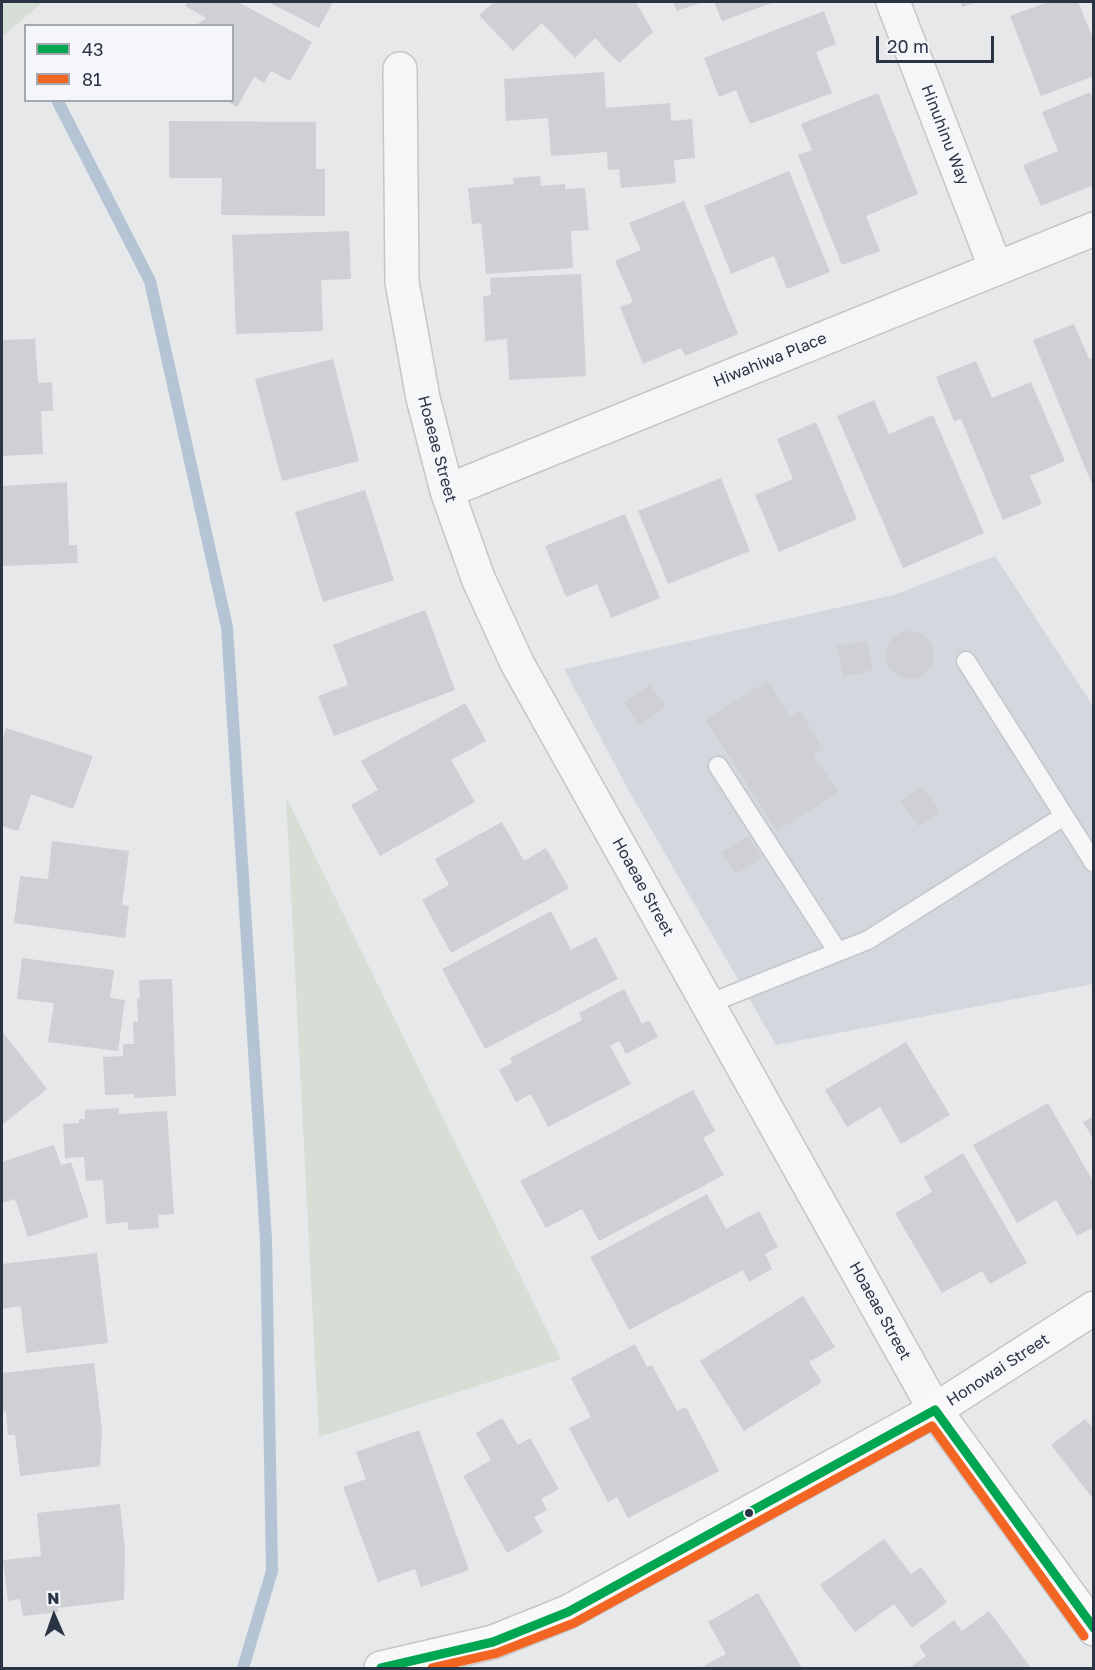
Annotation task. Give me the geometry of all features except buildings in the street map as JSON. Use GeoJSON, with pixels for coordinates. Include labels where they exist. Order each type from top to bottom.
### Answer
{"type":"FeatureCollection","features":[{"type":"Feature","properties":{"kind":"street","name":"Hinuhinu Way"},"geometry":{"type":"LineString","coordinates":[[894,2],[996,269]]}},
{"type":"Feature","properties":{"kind":"street","name":"Hoaeae Street"},"geometry":{"type":"LineString","coordinates":[[400,69],[402,282],[423,398],[447,491],[478,578],[518,663],[935,1410],[1094,1629]]}},
{"type":"Feature","properties":{"kind":"street","name":"Hiwahiwa Place"},"geometry":{"type":"LineString","coordinates":[[447,491],[1094,229]]}},
{"type":"Feature","properties":{"kind":"street","name":"Honowai Street"},"geometry":{"type":"LineString","coordinates":[[381,1668],[493,1642],[568,1612],[935,1410],[1094,1308]]}},
{"type":"Feature","properties":{"kind":"lane"},"geometry":{"type":"LineString","coordinates":[[966,661],[1094,863]]}},
{"type":"Feature","properties":{"kind":"lane"},"geometry":{"type":"LineString","coordinates":[[718,766],[838,952]]}},
{"type":"Feature","properties":{"kind":"lane"},"geometry":{"type":"LineString","coordinates":[[708,1004],[868,940],[1064,816]]}},
{"type":"Feature","properties":{"kind":"shaded area"},"geometry":{"type":"Polygon","coordinates":[[[2,2],[43,2],[2,37],[2,2]]]}},
{"type":"Feature","properties":{"kind":"shaded area"},"geometry":{"type":"Polygon","coordinates":[[[995,556],[1093,706],[1093,984],[776,1045],[630,793],[564,669],[894,595],[995,556]]]}},
{"type":"Feature","properties":{"kind":"shaded area"},"geometry":{"type":"Polygon","coordinates":[[[286,797],[561,1359],[319,1437],[286,797]]]}},
{"type":"Feature","properties":{"kind":"waterway"},"geometry":{"type":"LineString","coordinates":[[58,102],[150,281],[227,627],[266,1239],[272,1571],[243,1668]]}},
{"type":"Feature","properties":{"kind":"transit line","name":"43"},"geometry":{"type":"LineString","coordinates":[[381,1668],[493,1642],[568,1612],[935,1410],[1094,1628]]}},
{"type":"Feature","properties":{"kind":"transit line","name":"81"},"geometry":{"type":"LineString","coordinates":[[432,1668],[497,1653],[574,1623],[932,1426],[1084,1636]]}}]}
